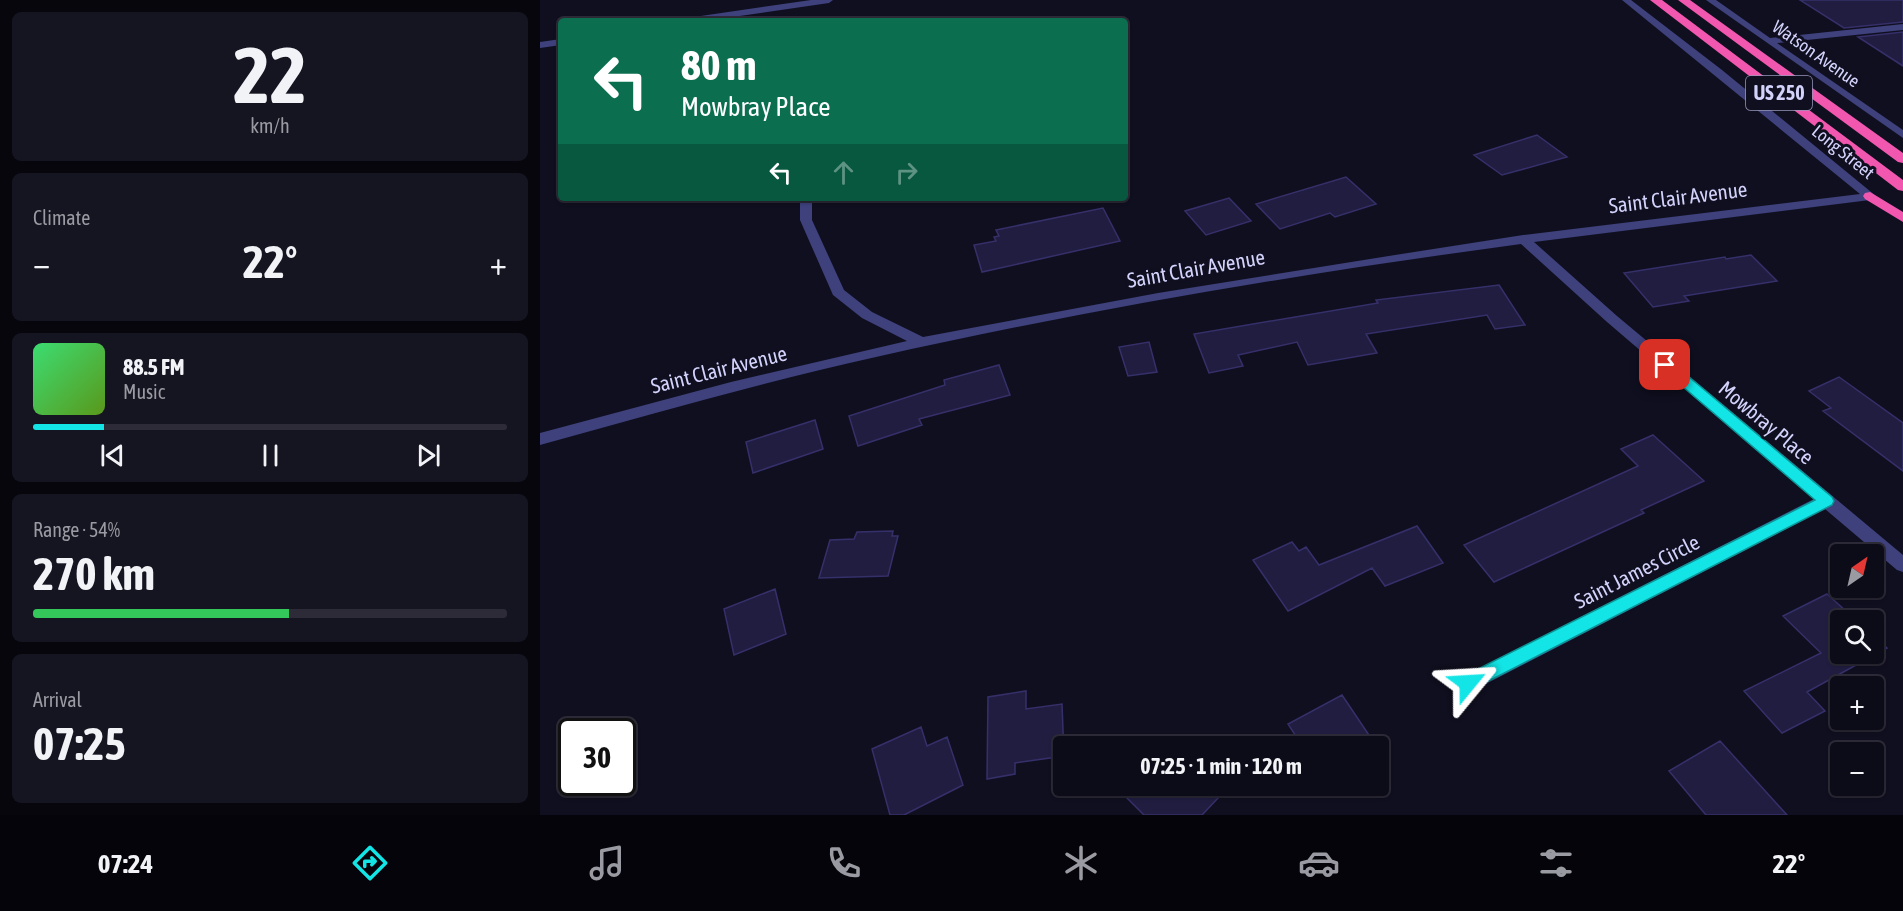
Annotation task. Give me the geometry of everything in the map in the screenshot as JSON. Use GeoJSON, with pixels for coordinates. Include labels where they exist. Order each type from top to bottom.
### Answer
{"type":"FeatureCollection","features":[{"type":"Feature","properties":{"kind":"highway","name":"US 250"},"geometry":{"type":"LineString","coordinates":[[1655,0],[1903,187]]}},
{"type":"Feature","properties":{"kind":"highway","name":"US 250"},"geometry":{"type":"LineString","coordinates":[[1683,0],[1903,159]]}},
{"type":"Feature","properties":{"kind":"highway"},"geometry":{"type":"LineString","coordinates":[[1870,196],[1903,218]]}},
{"type":"Feature","properties":{"kind":"street"},"geometry":{"type":"LineString","coordinates":[[707,18],[829,0]]}},
{"type":"Feature","properties":{"kind":"street","name":"Long Street"},"geometry":{"type":"LineString","coordinates":[[1626,0],[1719,72],[1870,196]]}},
{"type":"Feature","properties":{"kind":"street","name":"Watson Avenue"},"geometry":{"type":"LineString","coordinates":[[1710,0],[1903,135]]}},
{"type":"Feature","properties":{"kind":"street"},"geometry":{"type":"LineString","coordinates":[[1768,41],[1903,27]]}},
{"type":"Feature","properties":{"kind":"street"},"geometry":{"type":"LineString","coordinates":[[540,45],[558,42]]}},
{"type":"Feature","properties":{"kind":"street","name":"Saint Clair Avenue"},"geometry":{"type":"LineString","coordinates":[[540,439],[689,398],[921,342],[1312,270],[1523,239],[1870,196]]}},
{"type":"Feature","properties":{"kind":"street"},"geometry":{"type":"LineString","coordinates":[[806,201],[806,220],[838,291],[867,315],[921,342]]}},
{"type":"Feature","properties":{"kind":"street","name":"Mowbray Place"},"geometry":{"type":"LineString","coordinates":[[1523,239],[1612,319],[1903,565]]}},
{"type":"Feature","properties":{"kind":"street","name":"Saint James Circle"},"geometry":{"type":"LineString","coordinates":[[1468,683],[1826,501]]}},
{"type":"Feature","properties":{"kind":"building"},"geometry":{"type":"Polygon","coordinates":[[[1800,0],[1903,0],[1903,22],[1844,28],[1800,0]]]}},
{"type":"Feature","properties":{"kind":"building"},"geometry":{"type":"Polygon","coordinates":[[[1903,32],[1903,66],[1858,37],[1903,32]]]}},
{"type":"Feature","properties":{"kind":"building"},"geometry":{"type":"Polygon","coordinates":[[[1537,135],[1567,157],[1502,175],[1474,155],[1537,135]]]}},
{"type":"Feature","properties":{"kind":"building"},"geometry":{"type":"Polygon","coordinates":[[[1346,177],[1376,204],[1335,217],[1330,213],[1280,229],[1256,204],[1346,177]]]}},
{"type":"Feature","properties":{"kind":"building"},"geometry":{"type":"Polygon","coordinates":[[[1229,198],[1251,221],[1206,235],[1185,211],[1229,198]]]}},
{"type":"Feature","properties":{"kind":"building"},"geometry":{"type":"Polygon","coordinates":[[[1103,208],[1120,241],[982,272],[974,245],[996,241],[994,237],[999,236],[996,230],[1103,208]]]}},
{"type":"Feature","properties":{"kind":"building"},"geometry":{"type":"Polygon","coordinates":[[[1751,255],[1777,281],[1684,296],[1689,301],[1653,307],[1624,273],[1725,257],[1726,259],[1751,255]]]}},
{"type":"Feature","properties":{"kind":"building"},"geometry":{"type":"Polygon","coordinates":[[[1499,285],[1525,325],[1495,329],[1487,315],[1366,334],[1377,353],[1308,365],[1297,342],[1238,355],[1243,366],[1209,373],[1194,334],[1378,303],[1376,300],[1499,285]]]}},
{"type":"Feature","properties":{"kind":"building"},"geometry":{"type":"Polygon","coordinates":[[[1149,342],[1157,372],[1128,376],[1119,347],[1149,342]]]}},
{"type":"Feature","properties":{"kind":"building"},"geometry":{"type":"Polygon","coordinates":[[[999,365],[1010,395],[919,419],[922,425],[858,446],[849,416],[945,385],[944,380],[999,365]]]}},
{"type":"Feature","properties":{"kind":"building"},"geometry":{"type":"Polygon","coordinates":[[[1839,377],[1903,423],[1903,471],[1823,411],[1831,408],[1809,391],[1839,377]]]}},
{"type":"Feature","properties":{"kind":"building"},"geometry":{"type":"Polygon","coordinates":[[[815,420],[823,449],[753,473],[746,442],[815,420]]]}},
{"type":"Feature","properties":{"kind":"building"},"geometry":{"type":"Polygon","coordinates":[[[1653,435],[1704,481],[1641,510],[1644,513],[1494,582],[1464,545],[1638,466],[1621,449],[1653,435]]]}},
{"type":"Feature","properties":{"kind":"building"},"geometry":{"type":"Polygon","coordinates":[[[1417,526],[1443,563],[1385,586],[1372,568],[1288,611],[1253,560],[1292,542],[1299,551],[1306,547],[1319,565],[1417,526]]]}},
{"type":"Feature","properties":{"kind":"building"},"geometry":{"type":"Polygon","coordinates":[[[893,531],[892,536],[898,536],[888,576],[819,578],[830,540],[854,539],[857,532],[893,531]]]}},
{"type":"Feature","properties":{"kind":"building"},"geometry":{"type":"Polygon","coordinates":[[[775,589],[786,634],[734,655],[724,609],[775,589]]]}},
{"type":"Feature","properties":{"kind":"building"},"geometry":{"type":"Polygon","coordinates":[[[1827,594],[1845,610],[1830,610],[1830,664],[1858,664],[1836,676],[1830,676],[1830,679],[1807,692],[1825,711],[1782,733],[1744,691],[1821,653],[1783,616],[1827,594]]]}},
{"type":"Feature","properties":{"kind":"building"},"geometry":{"type":"Polygon","coordinates":[[[1026,691],[1026,709],[1062,704],[1063,736],[1053,736],[1053,758],[1015,763],[1015,774],[987,779],[988,697],[1026,691]]]}},
{"type":"Feature","properties":{"kind":"building"},"geometry":{"type":"Polygon","coordinates":[[[1342,695],[1370,736],[1296,736],[1288,724],[1342,695]]]}},
{"type":"Feature","properties":{"kind":"building"},"geometry":{"type":"Polygon","coordinates":[[[921,727],[927,746],[947,737],[963,785],[904,815],[890,815],[872,749],[921,727]]]}},
{"type":"Feature","properties":{"kind":"building"},"geometry":{"type":"Polygon","coordinates":[[[1720,741],[1787,815],[1706,815],[1669,771],[1720,741]]]}},
{"type":"Feature","properties":{"kind":"building"},"geometry":{"type":"Polygon","coordinates":[[[1125,796],[1216,796],[1218,798],[1202,815],[1144,815],[1125,796]]]}},
{"type":"Feature","properties":{"kind":"route"},"geometry":{"type":"LineString","coordinates":[[1468,683],[1826,501],[1665,365]]}}]}
